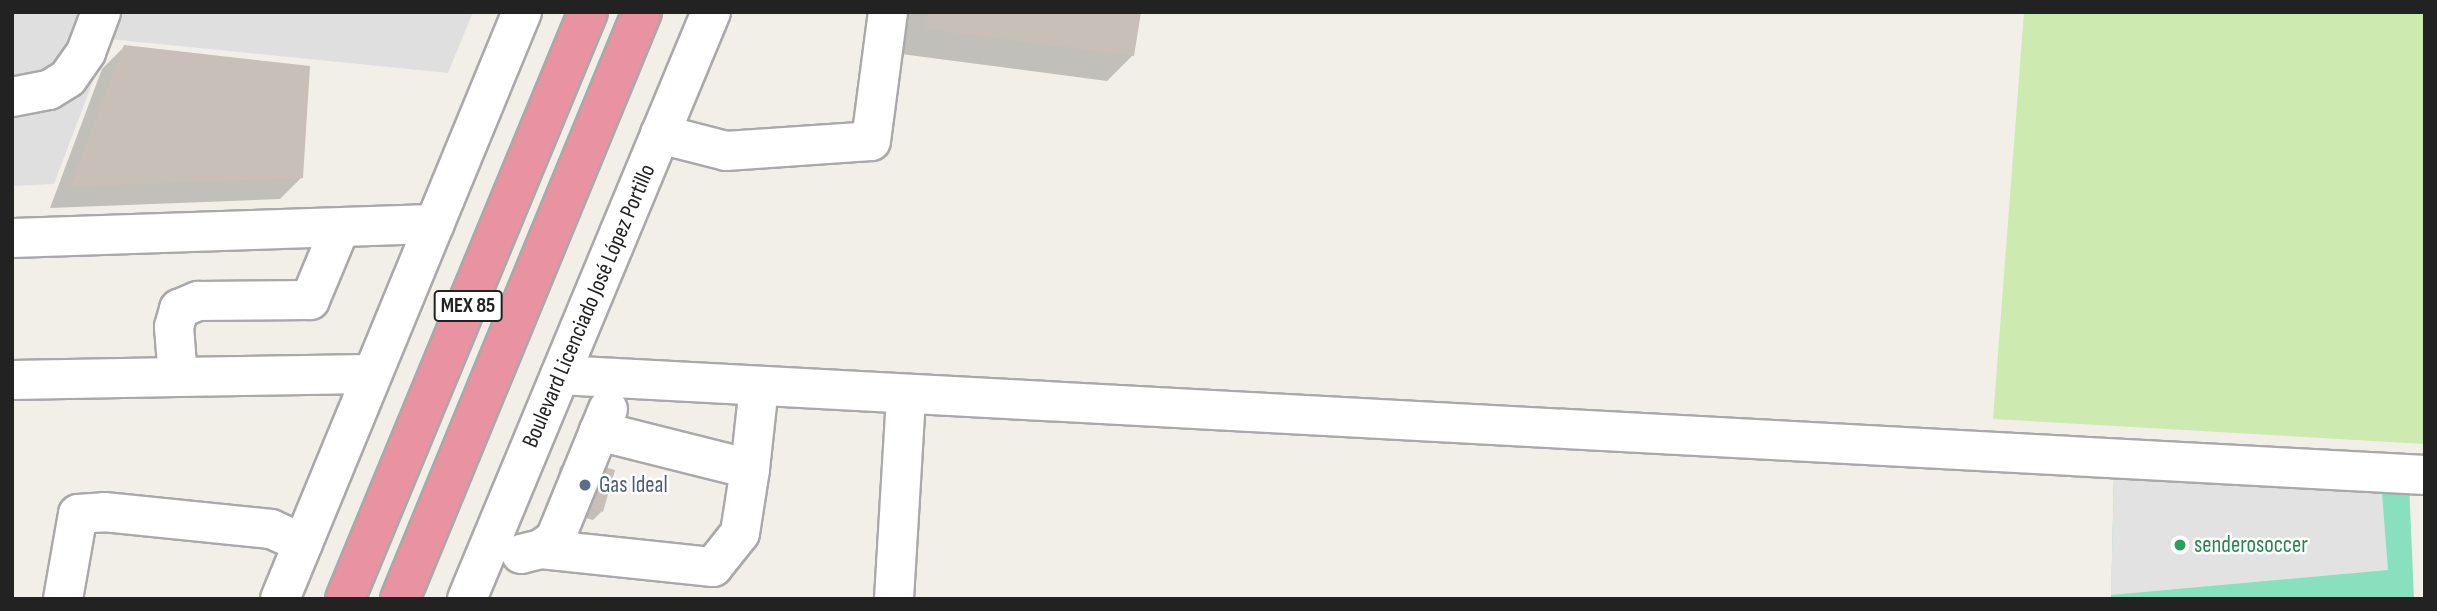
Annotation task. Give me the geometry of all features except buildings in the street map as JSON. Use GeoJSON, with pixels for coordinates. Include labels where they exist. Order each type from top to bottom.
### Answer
{"type":"FeatureCollection","features":[{"type":"Feature","properties":{"kind":"highway","name":"MEX 85"},"geometry":{"type":"LineString","coordinates":[[345,599],[588,12]]}},
{"type":"Feature","properties":{"kind":"highway","name":"MEX 85"},"geometry":{"type":"LineString","coordinates":[[400,599],[642,12]]}},
{"type":"Feature","properties":{"kind":"highway"},"geometry":{"type":"LineString","coordinates":[[423,599],[441,498]]}},
{"type":"Feature","properties":{"kind":"street"},"geometry":{"type":"LineString","coordinates":[[12,97],[49,90],[68,78],[86,52],[101,12]]}},
{"type":"Feature","properties":{"kind":"street"},"geometry":{"type":"LineString","coordinates":[[280,599],[370,374],[522,12]]}},
{"type":"Feature","properties":{"kind":"street","name":"Boulevard Licenciado José López Portillo"},"geometry":{"type":"LineString","coordinates":[[467,599],[711,12]]}},
{"type":"Feature","properties":{"kind":"street"},"geometry":{"type":"LineString","coordinates":[[660,134],[726,152],[871,141],[888,12]]}},
{"type":"Feature","properties":{"kind":"street"},"geometry":{"type":"LineString","coordinates":[[12,238],[435,223]]}},
{"type":"Feature","properties":{"kind":"street"},"geometry":{"type":"LineString","coordinates":[[178,377],[174,327],[179,309],[198,301],[310,300],[340,228]]}},
{"type":"Feature","properties":{"kind":"street"},"geometry":{"type":"LineString","coordinates":[[12,380],[370,374]]}},
{"type":"Feature","properties":{"kind":"street"},"geometry":{"type":"LineString","coordinates":[[560,375],[2425,475]]}},
{"type":"Feature","properties":{"kind":"street"},"geometry":{"type":"LineString","coordinates":[[541,549],[555,539],[620,379]]}},
{"type":"Feature","properties":{"kind":"street"},"geometry":{"type":"LineString","coordinates":[[485,558],[541,549],[713,567],[740,533],[759,386]]}},
{"type":"Feature","properties":{"kind":"street"},"geometry":{"type":"LineString","coordinates":[[894,599],[906,394]]}},
{"type":"Feature","properties":{"kind":"street"},"geometry":{"type":"LineString","coordinates":[[599,431],[750,469]]}},
{"type":"Feature","properties":{"kind":"street"},"geometry":{"type":"LineString","coordinates":[[63,599],[78,514],[104,512],[271,528],[303,543]]}},
{"type":"Feature","properties":{"kind":"shaded area"},"geometry":{"type":"Polygon","coordinates":[[[12,12],[473,12],[448,73],[109,39],[54,184],[12,186],[12,12]]]}},
{"type":"Feature","properties":{"kind":"shaded area"},"geometry":{"type":"Polygon","coordinates":[[[2114,474],[2381,480],[2388,570],[2111,595],[2114,474]]]}},
{"type":"Feature","properties":{"kind":"green space"},"geometry":{"type":"Polygon","coordinates":[[[2024,12],[2425,12],[2425,444],[1993,419],[2024,12]]]}},
{"type":"Feature","properties":{"kind":"green space"},"geometry":{"type":"Polygon","coordinates":[[[2114,474],[2409,484],[2414,599],[2111,599],[2114,474]]]}},
{"type":"Feature","properties":{"kind":"place","name":"Gas Ideal"},"geometry":{"type":"Point","coordinates":[585,485]}},
{"type":"Feature","properties":{"kind":"place","name":"senderosoccer"},"geometry":{"type":"Point","coordinates":[2180,545]}}]}
